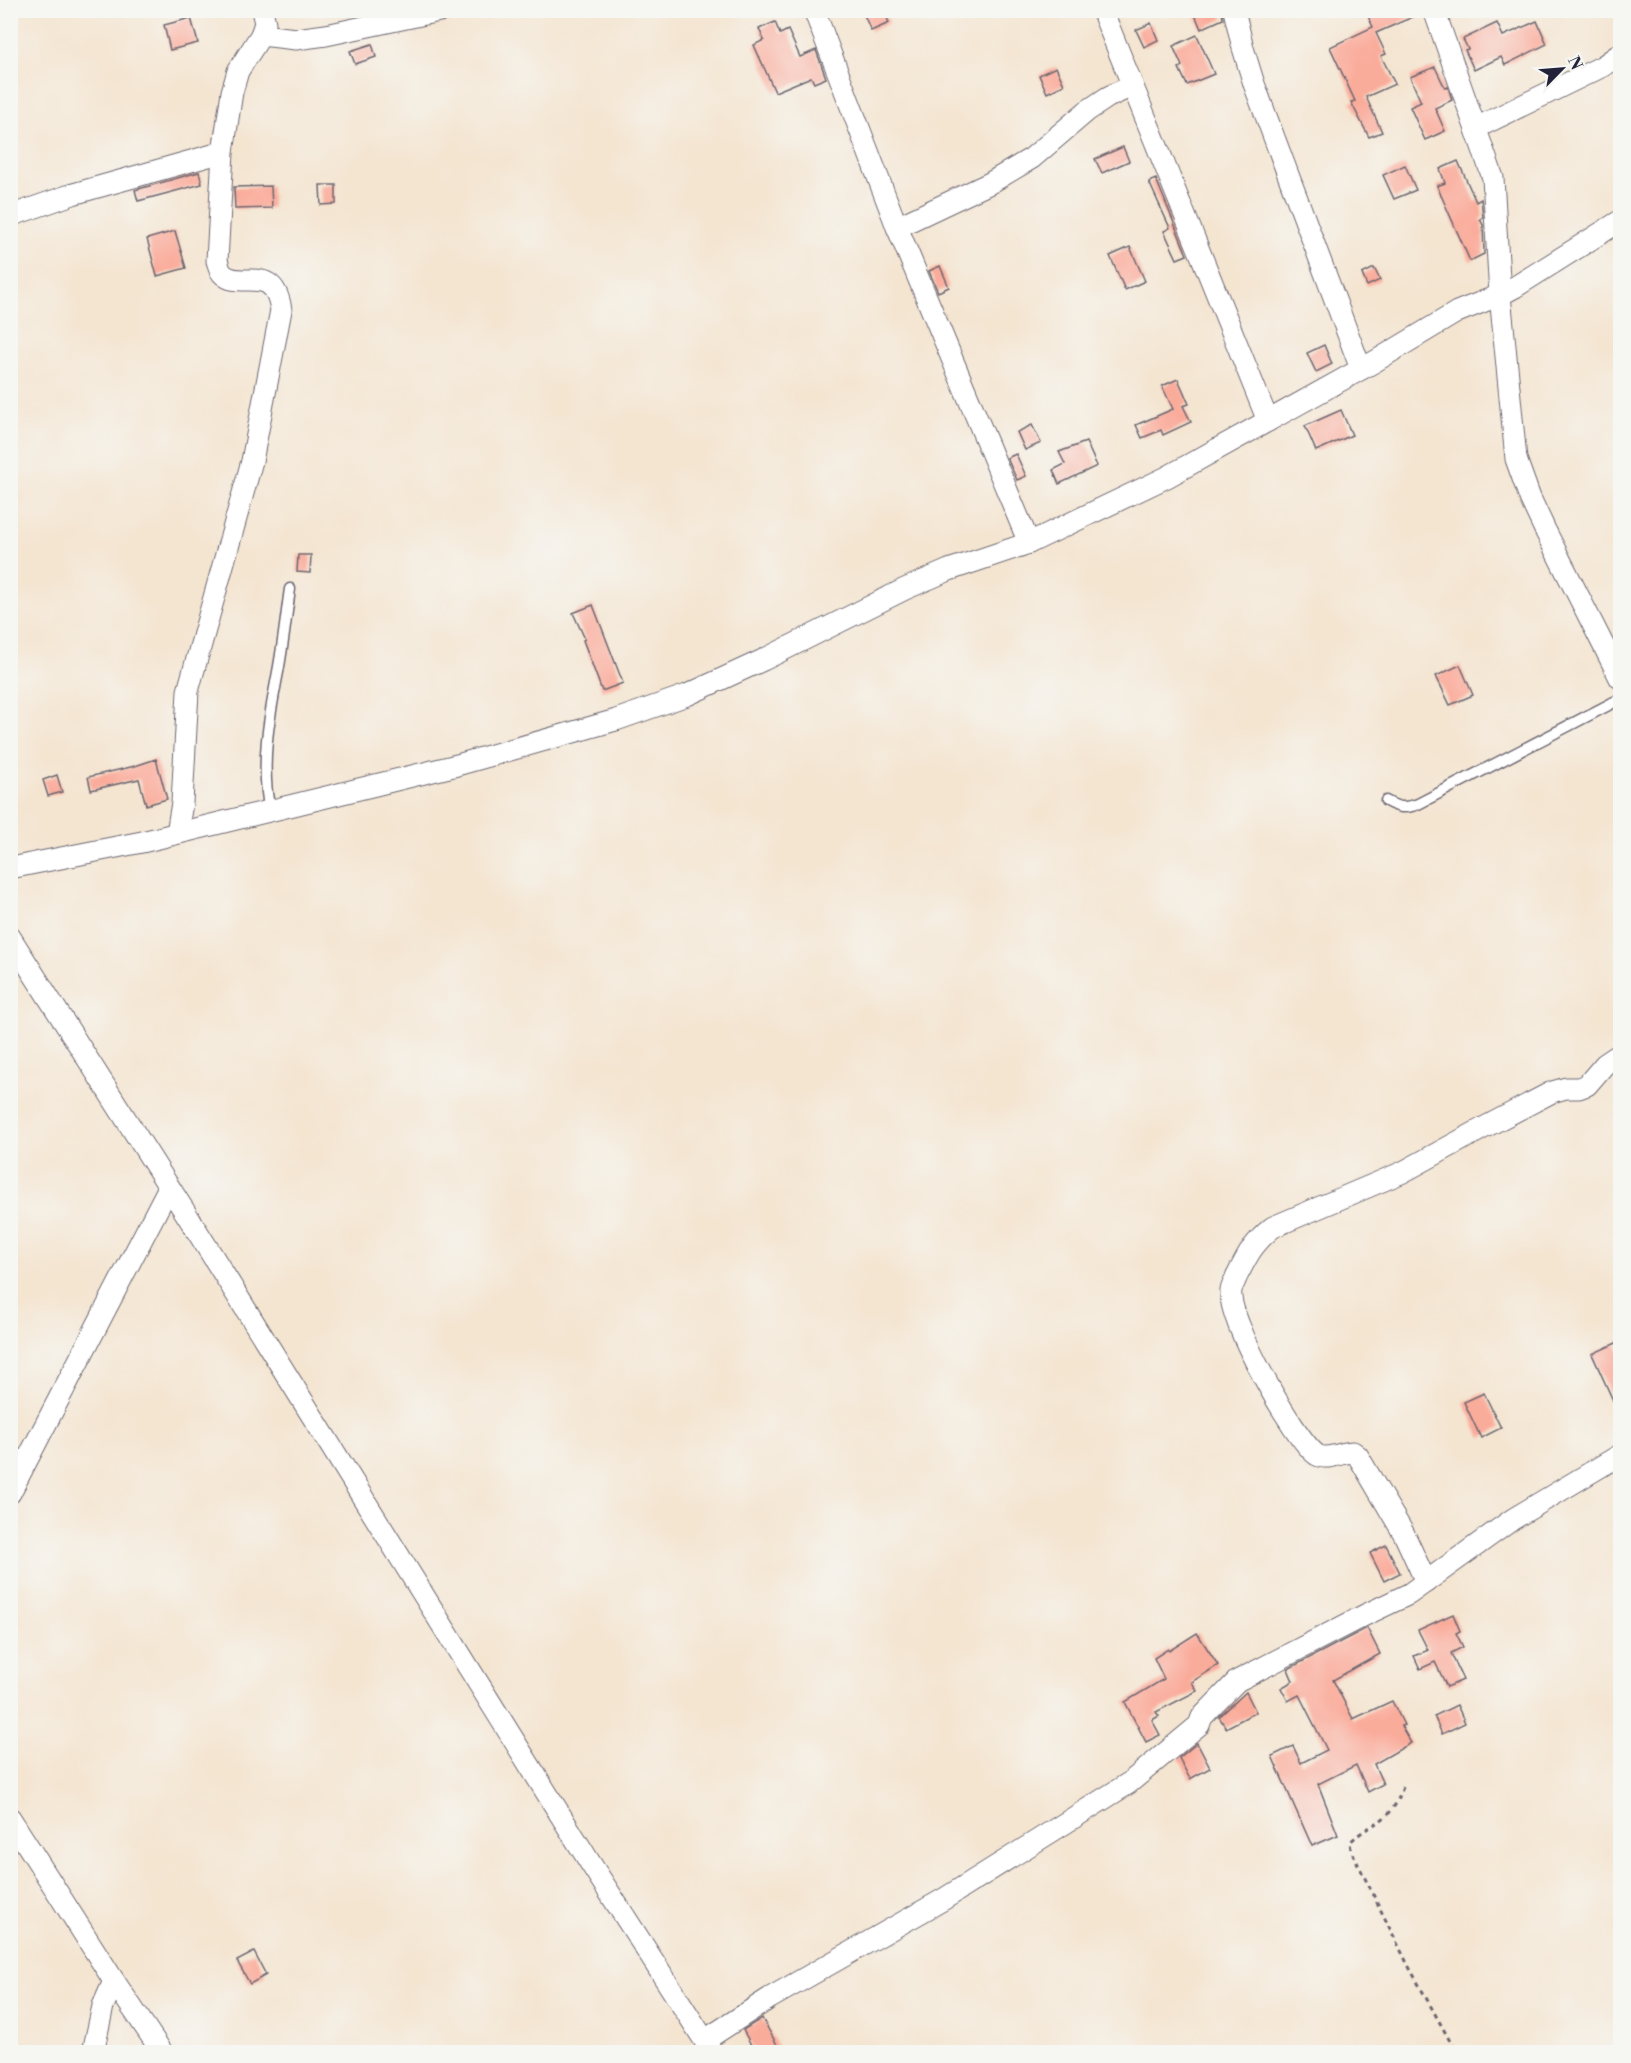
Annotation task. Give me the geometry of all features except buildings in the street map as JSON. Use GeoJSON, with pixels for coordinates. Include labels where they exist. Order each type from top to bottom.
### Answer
{"type":"FeatureCollection","features":[{"type":"Feature","properties":{"kind":"street"},"geometry":{"type":"LineString","coordinates":[[177,833],[182,803],[188,691],[252,461],[281,310],[279,297],[264,281],[229,278],[221,272],[217,261],[223,152],[232,92],[238,71],[261,35],[265,23],[262,10]]}},
{"type":"Feature","properties":{"kind":"street"},"geometry":{"type":"LineString","coordinates":[[261,35],[296,39],[326,35],[444,10]]}},
{"type":"Feature","properties":{"kind":"street"},"geometry":{"type":"LineString","coordinates":[[814,10],[897,227],[1029,543]]}},
{"type":"Feature","properties":{"kind":"street"},"geometry":{"type":"LineString","coordinates":[[1102,10],[1268,421]]}},
{"type":"Feature","properties":{"kind":"street"},"geometry":{"type":"LineString","coordinates":[[1234,10],[1254,84],[1361,369]]}},
{"type":"Feature","properties":{"kind":"street"},"geometry":{"type":"LineString","coordinates":[[1434,10],[1493,178],[1500,295],[1516,459],[1545,530],[1620,678]]}},
{"type":"Feature","properties":{"kind":"street"},"geometry":{"type":"LineString","coordinates":[[1476,128],[1603,66],[1620,54]]}},
{"type":"Feature","properties":{"kind":"street"},"geometry":{"type":"LineString","coordinates":[[897,227],[990,183],[1032,158],[1087,111],[1108,97],[1132,86]]}},
{"type":"Feature","properties":{"kind":"street"},"geometry":{"type":"LineString","coordinates":[[10,216],[74,194],[223,152]]}},
{"type":"Feature","properties":{"kind":"street"},"geometry":{"type":"LineString","coordinates":[[10,868],[142,842],[458,765],[616,720],[687,694],[763,660],[905,589],[949,570],[1029,543],[1167,477],[1361,369],[1457,312],[1500,295],[1620,221]]}},
{"type":"Feature","properties":{"kind":"street"},"geometry":{"type":"LineString","coordinates":[[10,937],[169,1187],[589,1861],[709,2046],[770,1998],[944,1899],[1129,1783],[1199,1725],[1202,1717],[1237,1682],[1410,1594],[1513,1519],[1620,1455]]}},
{"type":"Feature","properties":{"kind":"street"},"geometry":{"type":"LineString","coordinates":[[1426,1582],[1404,1534],[1358,1456],[1353,1452],[1329,1457],[1317,1455],[1295,1427],[1265,1382],[1239,1328],[1231,1292],[1246,1256],[1256,1241],[1273,1227],[1403,1172],[1552,1092],[1566,1088],[1579,1088],[1587,1084],[1605,1064],[1620,1054]]}},
{"type":"Feature","properties":{"kind":"street"},"geometry":{"type":"LineString","coordinates":[[10,1493],[69,1384],[169,1187]]}},
{"type":"Feature","properties":{"kind":"street"},"geometry":{"type":"LineString","coordinates":[[10,1818],[162,2052]]}},
{"type":"Feature","properties":{"kind":"street"},"geometry":{"type":"LineString","coordinates":[[93,2052],[103,2006],[114,1981]]}},
{"type":"Feature","properties":{"kind":"lane"},"geometry":{"type":"LineString","coordinates":[[270,811],[264,777],[269,714],[278,672],[290,589]]}},
{"type":"Feature","properties":{"kind":"lane"},"geometry":{"type":"LineString","coordinates":[[1386,801],[1398,807],[1408,808],[1418,804],[1620,699]]}},
{"type":"Feature","properties":{"kind":"path"},"geometry":{"type":"LineString","coordinates":[[1403,1787],[1397,1804],[1383,1820],[1350,1842],[1351,1850],[1408,1965],[1456,2052]]}}]}
